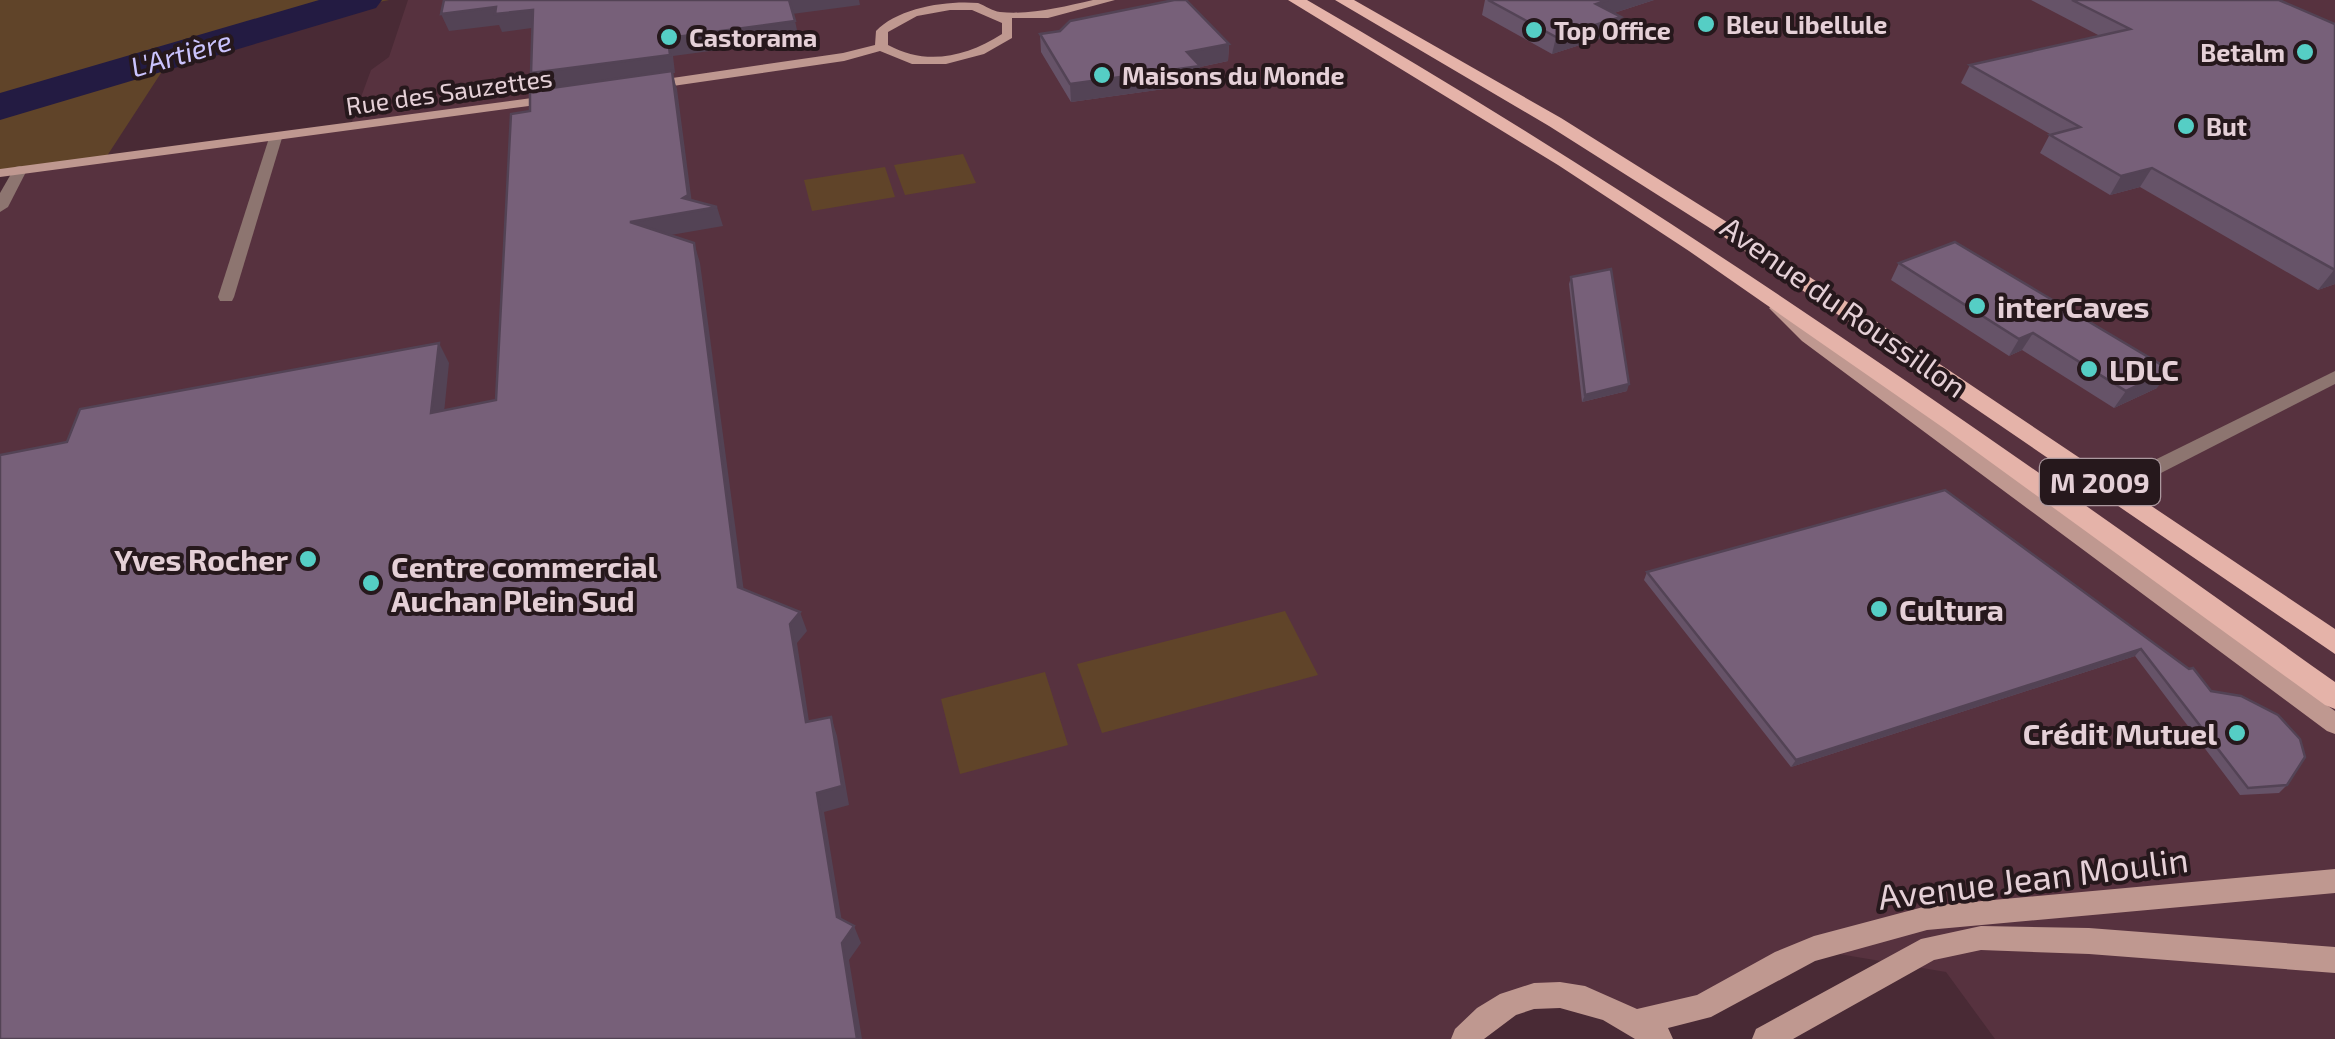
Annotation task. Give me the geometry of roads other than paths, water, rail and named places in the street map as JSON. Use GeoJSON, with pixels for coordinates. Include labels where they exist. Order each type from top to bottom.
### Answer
{"type":"FeatureCollection","features":[{"type":"Feature","properties":{"kind":"main road"},"geometry":{"type":"LineString","coordinates":[[1048,14],[992,47],[950,60],[917,61],[893,55],[881,47],[879,38],[888,24],[919,12],[963,6],[1000,15],[1048,14],[1108,0]]}},
{"type":"Feature","properties":{"kind":"main road","name":"Avenue du Roussillon"},"geometry":{"type":"LineString","coordinates":[[1296,0],[1542,144],[1744,275],[2263,645],[2328,701]]}},
{"type":"Feature","properties":{"kind":"main road","name":"Avenue du Roussillon"},"geometry":{"type":"LineString","coordinates":[[1342,0],[1554,122],[1768,257],[2335,643]]}},
{"type":"Feature","properties":{"kind":"main road"},"geometry":{"type":"LineString","coordinates":[[1000,15],[1008,21],[1008,35]]}},
{"type":"Feature","properties":{"kind":"main road"},"geometry":{"type":"LineString","coordinates":[[638,87],[844,57],[881,47]]}},
{"type":"Feature","properties":{"kind":"main road","name":"Rue des Sauzettes"},"geometry":{"type":"LineString","coordinates":[[0,173],[560,98]]}},
{"type":"Feature","properties":{"kind":"main road"},"geometry":{"type":"LineString","coordinates":[[1744,275],[1808,337],[2270,676],[2328,701]]}},
{"type":"Feature","properties":{"kind":"main road"},"geometry":{"type":"LineString","coordinates":[[2263,645],[2298,686]]}},
{"type":"Feature","properties":{"kind":"main road"},"geometry":{"type":"LineString","coordinates":[[2270,676],[2328,701],[2335,724]]}},
{"type":"Feature","properties":{"kind":"main road","name":"Avenue Jean Moulin"},"geometry":{"type":"LineString","coordinates":[[1648,1030],[1701,1007],[1784,961],[1927,918],[2334,881]]}},
{"type":"Feature","properties":{"kind":"main road","name":"Avenue Jean Moulin"},"geometry":{"type":"LineString","coordinates":[[1766,1039],[1930,948],[1981,938],[2089,941],[2335,960]]}},
{"type":"Feature","properties":{"kind":"main road"},"geometry":{"type":"LineString","coordinates":[[1466,1039],[1494,1011],[1511,1002],[1548,994],[1592,1000],[1648,1030]]}},
{"type":"Feature","properties":{"kind":"street"},"geometry":{"type":"LineString","coordinates":[[226,297],[275,138]]}},
{"type":"Feature","properties":{"kind":"street"},"geometry":{"type":"LineString","coordinates":[[0,208],[20,170]]}},
{"type":"Feature","properties":{"kind":"street"},"geometry":{"type":"LineString","coordinates":[[2112,490],[2335,377]]}},
{"type":"Feature","properties":{"kind":"waterway","name":"L'Artière"},"geometry":{"type":"LineString","coordinates":[[0,107],[362,0]]}},
{"type":"Feature","properties":{"kind":"place","name":"Bleu Libellule"},"geometry":{"type":"Point","coordinates":[1706,24]}},
{"type":"Feature","properties":{"kind":"place","name":"Top Office"},"geometry":{"type":"Point","coordinates":[1534,30]}},
{"type":"Feature","properties":{"kind":"place","name":"Castorama"},"geometry":{"type":"Point","coordinates":[669,37]}},
{"type":"Feature","properties":{"kind":"place","name":"Betalm"},"geometry":{"type":"Point","coordinates":[2305,52]}},
{"type":"Feature","properties":{"kind":"place","name":"Maisons du Monde"},"geometry":{"type":"Point","coordinates":[1102,75]}},
{"type":"Feature","properties":{"kind":"place","name":"But"},"geometry":{"type":"Point","coordinates":[2186,126]}},
{"type":"Feature","properties":{"kind":"place","name":"interCaves"},"geometry":{"type":"Point","coordinates":[1977,306]}},
{"type":"Feature","properties":{"kind":"place","name":"LDLC"},"geometry":{"type":"Point","coordinates":[2089,369]}},
{"type":"Feature","properties":{"kind":"place","name":"Yves Rocher"},"geometry":{"type":"Point","coordinates":[308,559]}},
{"type":"Feature","properties":{"kind":"place","name":"Centre commercial Auchan Plein Sud"},"geometry":{"type":"Point","coordinates":[371,583]}},
{"type":"Feature","properties":{"kind":"place","name":"Cultura"},"geometry":{"type":"Point","coordinates":[1879,609]}},
{"type":"Feature","properties":{"kind":"place","name":"Crédit Mutuel"},"geometry":{"type":"Point","coordinates":[2237,733]}}]}
